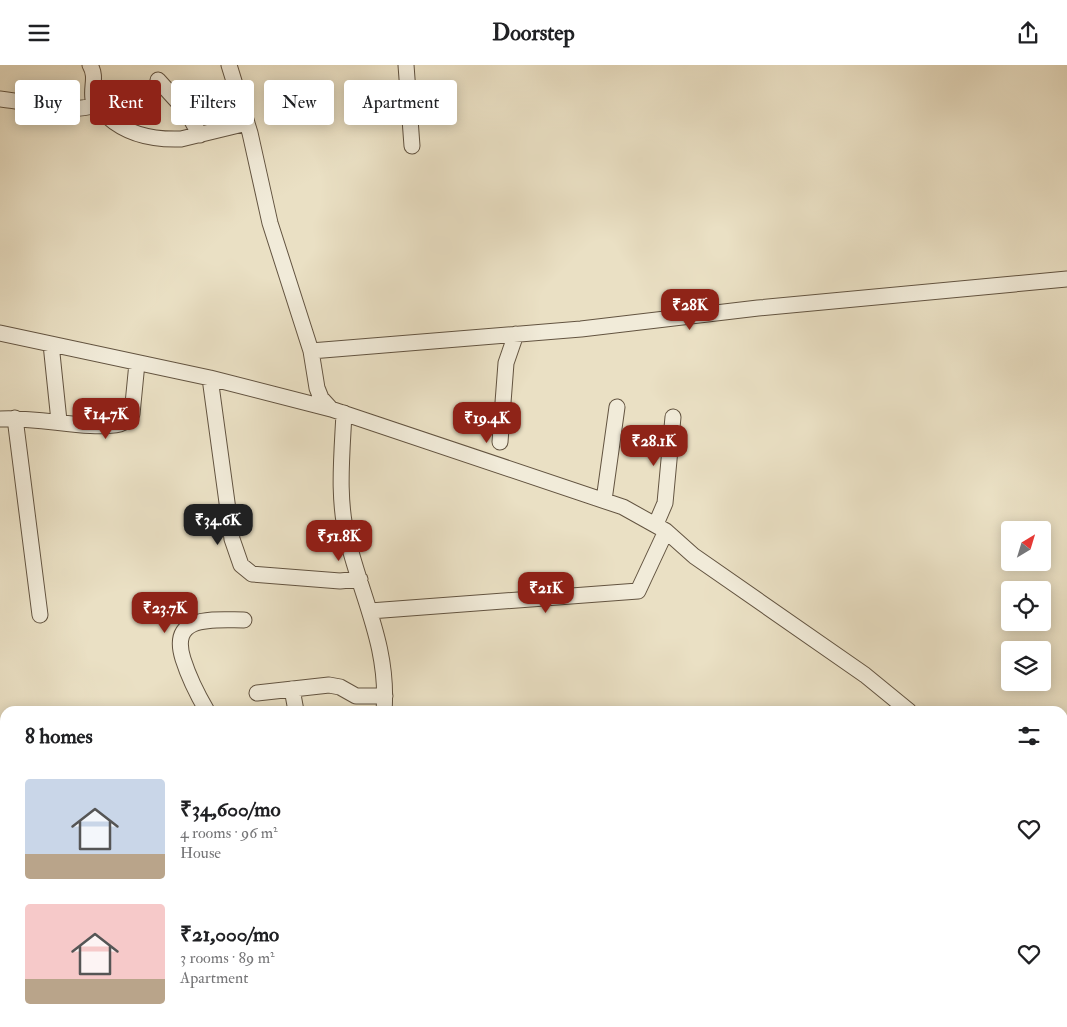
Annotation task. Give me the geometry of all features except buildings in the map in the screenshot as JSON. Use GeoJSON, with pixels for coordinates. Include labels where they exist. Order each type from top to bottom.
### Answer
{"type":"FeatureCollection","features":[{"type":"Feature","properties":{"kind":"street"},"geometry":{"type":"LineString","coordinates":[[90,65],[94,80]]}},
{"type":"Feature","properties":{"kind":"street"},"geometry":{"type":"LineString","coordinates":[[229,65],[234,80]]}},
{"type":"Feature","properties":{"kind":"street"},"geometry":{"type":"LineString","coordinates":[[406,65],[412,147]]}},
{"type":"Feature","properties":{"kind":"street"},"geometry":{"type":"LineString","coordinates":[[161,83],[187,112],[200,135]]}},
{"type":"Feature","properties":{"kind":"street"},"geometry":{"type":"LineString","coordinates":[[0,99],[63,109],[76,110],[90,106]]}},
{"type":"Feature","properties":{"kind":"street"},"geometry":{"type":"LineString","coordinates":[[117,125],[135,134],[170,139],[200,135],[239,125]]}},
{"type":"Feature","properties":{"kind":"street"},"geometry":{"type":"LineString","coordinates":[[247,125],[270,223],[311,351],[317,388],[322,398],[338,411],[342,498],[348,541],[383,659],[384,704],[356,696],[336,686],[257,693]]}},
{"type":"Feature","properties":{"kind":"street"},"geometry":{"type":"LineString","coordinates":[[311,351],[516,334],[758,308],[1067,279]]}},
{"type":"Feature","properties":{"kind":"street"},"geometry":{"type":"LineString","coordinates":[[0,333],[210,378],[338,411],[623,507],[661,528],[694,555],[865,675],[903,706]]}},
{"type":"Feature","properties":{"kind":"street"},"geometry":{"type":"LineString","coordinates":[[500,442],[506,363],[516,334]]}},
{"type":"Feature","properties":{"kind":"street"},"geometry":{"type":"LineString","coordinates":[[51,344],[59,421]]}},
{"type":"Feature","properties":{"kind":"street"},"geometry":{"type":"LineString","coordinates":[[40,615],[8,419],[115,425],[128,420],[133,408],[137,363]]}},
{"type":"Feature","properties":{"kind":"street"},"geometry":{"type":"LineString","coordinates":[[210,378],[232,539],[241,565],[252,575],[340,581],[360,579]]}},
{"type":"Feature","properties":{"kind":"street"},"geometry":{"type":"LineString","coordinates":[[604,500],[617,407]]}},
{"type":"Feature","properties":{"kind":"street"},"geometry":{"type":"LineString","coordinates":[[370,611],[638,591],[661,528],[673,417]]}},
{"type":"Feature","properties":{"kind":"street"},"geometry":{"type":"LineString","coordinates":[[204,706],[188,677],[178,643],[180,635],[192,625],[203,621],[244,620]]}},
{"type":"Feature","properties":{"kind":"street"},"geometry":{"type":"LineString","coordinates":[[292,689],[295,706]]}}]}
